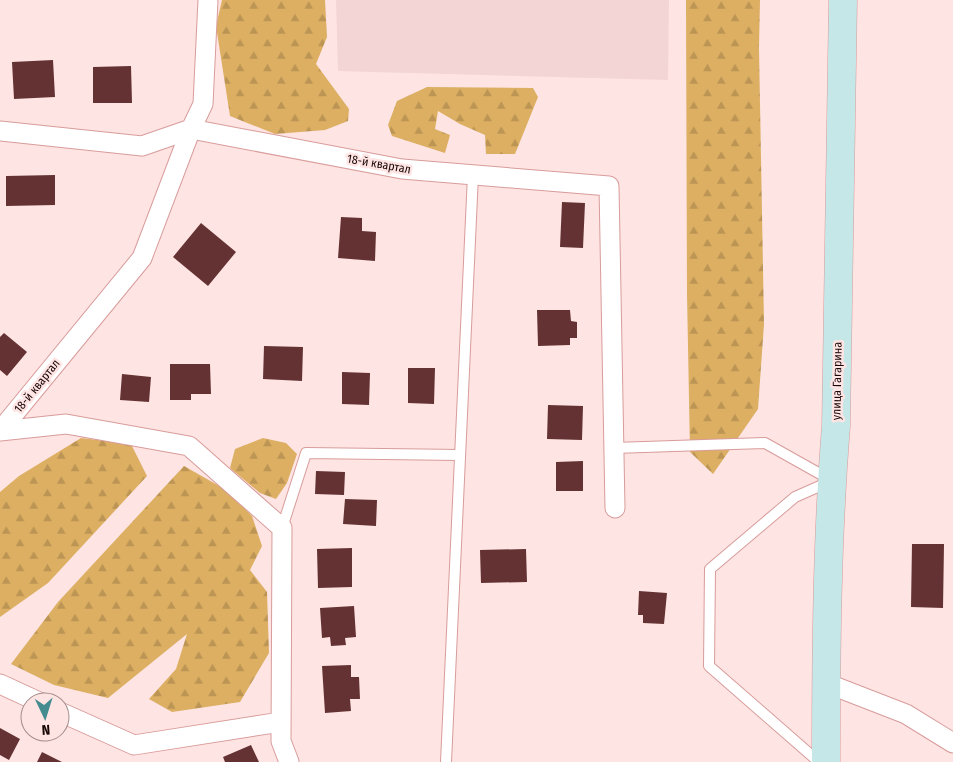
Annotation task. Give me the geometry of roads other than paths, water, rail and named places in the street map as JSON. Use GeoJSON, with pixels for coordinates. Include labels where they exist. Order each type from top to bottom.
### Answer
{"type":"FeatureCollection","features":[{"type":"Feature","properties":{"kind":"main road","name":"улица Гагарина"},"geometry":{"type":"LineString","coordinates":[[826,762],[826,683],[832,481],[836,426],[843,0]]}},
{"type":"Feature","properties":{"kind":"street"},"geometry":{"type":"LineString","coordinates":[[0,131],[142,146],[191,129],[203,104],[208,0]]}},
{"type":"Feature","properties":{"kind":"street","name":"18-й квартал"},"geometry":{"type":"LineString","coordinates":[[0,431],[142,258],[191,129],[402,169],[609,186],[615,508]]}},
{"type":"Feature","properties":{"kind":"street"},"geometry":{"type":"LineString","coordinates":[[0,431],[66,424],[189,446],[282,528],[281,741],[289,762]]}},
{"type":"Feature","properties":{"kind":"street"},"geometry":{"type":"LineString","coordinates":[[826,683],[906,714],[953,743]]}},
{"type":"Feature","properties":{"kind":"street"},"geometry":{"type":"LineString","coordinates":[[0,684],[20,693]]}},
{"type":"Feature","properties":{"kind":"street"},"geometry":{"type":"LineString","coordinates":[[70,716],[134,745],[282,722]]}},
{"type":"Feature","properties":{"kind":"lane"},"geometry":{"type":"LineString","coordinates":[[446,762],[473,175]]}},
{"type":"Feature","properties":{"kind":"lane"},"geometry":{"type":"LineString","coordinates":[[614,448],[765,443],[832,481]]}},
{"type":"Feature","properties":{"kind":"lane"},"geometry":{"type":"LineString","coordinates":[[282,528],[306,453],[460,455]]}},
{"type":"Feature","properties":{"kind":"lane"},"geometry":{"type":"LineString","coordinates":[[819,762],[709,666],[710,569],[795,497],[832,481]]}}]}
